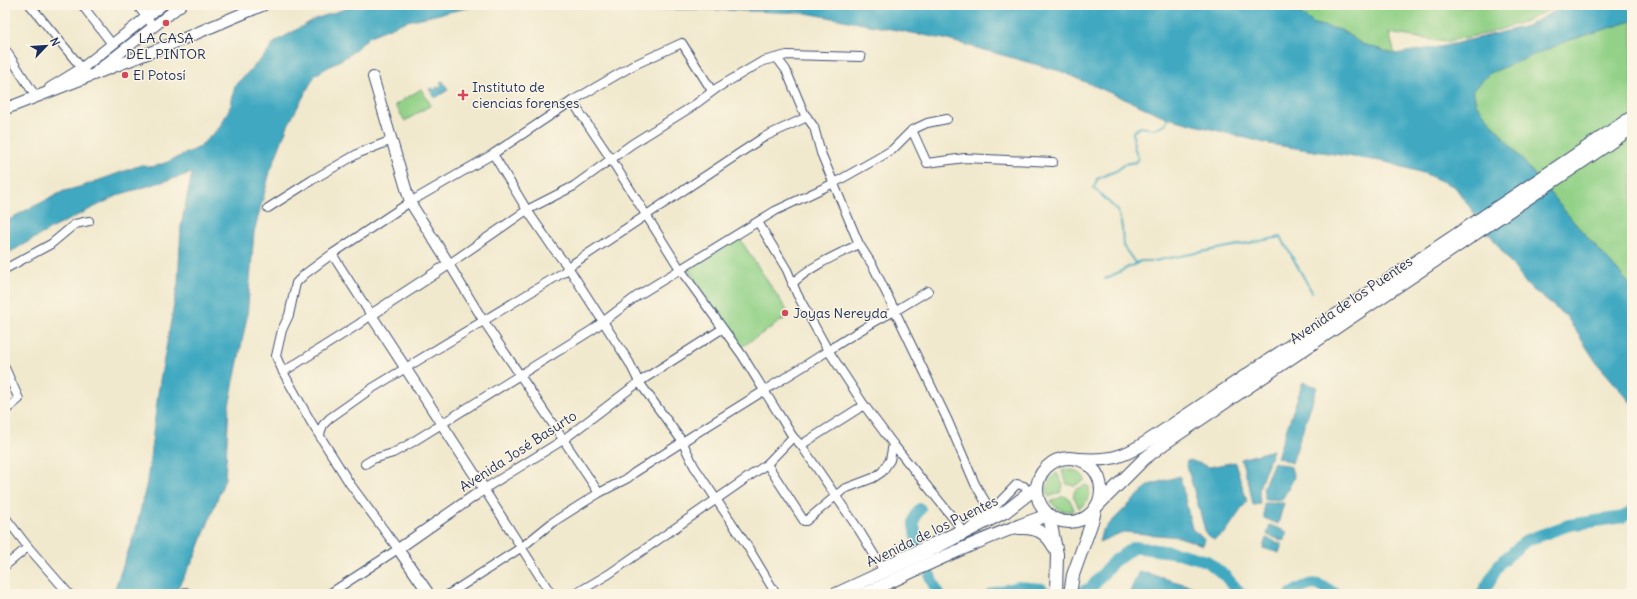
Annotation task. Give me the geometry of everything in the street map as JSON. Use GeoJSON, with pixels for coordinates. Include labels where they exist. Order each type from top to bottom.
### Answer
{"type":"FeatureCollection","features":[{"type":"Feature","properties":{"kind":"main road"},"geometry":{"type":"LineString","coordinates":[[5,109],[36,97],[88,73],[260,5]]}},
{"type":"Feature","properties":{"kind":"main road","name":"Avenida de los Puentes"},"geometry":{"type":"LineString","coordinates":[[1095,512],[1141,463],[1165,443],[1601,143],[1632,117]]}},
{"type":"Feature","properties":{"kind":"main road","name":"Avenida de los Puentes"},"geometry":{"type":"LineString","coordinates":[[1601,143],[1632,128]]}},
{"type":"Feature","properties":{"kind":"main road","name":"Avenida de los Puentes"},"geometry":{"type":"LineString","coordinates":[[1078,460],[1106,460],[1126,454],[1135,449],[1443,251]]}},
{"type":"Feature","properties":{"kind":"main road"},"geometry":{"type":"LineString","coordinates":[[1056,594],[1057,554],[1048,516],[1039,503],[1033,490],[1043,471],[1051,463],[1062,459],[1078,460],[1092,468],[1100,482],[1100,498],[1077,562],[1070,594]]}},
{"type":"Feature","properties":{"kind":"main road","name":"Avenida de los Puentes"},"geometry":{"type":"LineString","coordinates":[[836,594],[881,569],[929,551],[1005,512],[1033,490]]}},
{"type":"Feature","properties":{"kind":"main road"},"geometry":{"type":"LineString","coordinates":[[1048,516],[1062,522],[1075,522],[1084,519],[1095,512]]}},
{"type":"Feature","properties":{"kind":"main road","name":"Avenida de los Puentes"},"geometry":{"type":"LineString","coordinates":[[864,594],[1008,529],[1048,516]]}},
{"type":"Feature","properties":{"kind":"main road"},"geometry":{"type":"LineString","coordinates":[[1008,529],[1029,528],[1040,531],[1049,538],[1057,554]]}},
{"type":"Feature","properties":{"kind":"street"},"geometry":{"type":"LineString","coordinates":[[30,5],[88,73]]}},
{"type":"Feature","properties":{"kind":"street"},"geometry":{"type":"LineString","coordinates":[[82,5],[112,44]]}},
{"type":"Feature","properties":{"kind":"street"},"geometry":{"type":"LineString","coordinates":[[137,5],[154,27]]}},
{"type":"Feature","properties":{"kind":"street"},"geometry":{"type":"LineString","coordinates":[[88,73],[112,44],[162,5]]}},
{"type":"Feature","properties":{"kind":"street"},"geometry":{"type":"LineString","coordinates":[[88,73],[154,27],[181,5]]}},
{"type":"Feature","properties":{"kind":"street"},"geometry":{"type":"LineString","coordinates":[[429,594],[350,484],[282,372],[276,356],[282,330],[289,315],[296,283],[305,274],[332,254],[410,202],[493,154],[572,101],[634,66],[682,44],[712,91]]}},
{"type":"Feature","properties":{"kind":"street"},"geometry":{"type":"LineString","coordinates":[[5,49],[36,97]]}},
{"type":"Feature","properties":{"kind":"street"},"geometry":{"type":"LineString","coordinates":[[282,372],[359,324],[527,210],[574,186],[611,159],[693,106],[712,91],[763,61],[787,56],[861,57]]}},
{"type":"Feature","properties":{"kind":"street"},"geometry":{"type":"LineString","coordinates":[[777,58],[786,70],[807,117],[814,127],[821,153],[859,244],[873,266],[948,421],[976,484],[991,511]]}},
{"type":"Feature","properties":{"kind":"street"},"geometry":{"type":"LineString","coordinates":[[373,77],[410,202],[483,320],[599,493]]}},
{"type":"Feature","properties":{"kind":"street"},"geometry":{"type":"LineString","coordinates":[[572,101],[611,159],[680,269],[742,355],[793,437],[801,445],[835,495],[881,569],[980,519],[991,511],[1018,484],[1033,490]]}},
{"type":"Feature","properties":{"kind":"street"},"geometry":{"type":"LineString","coordinates":[[320,434],[323,425],[330,418],[371,389],[564,272],[568,267],[764,137],[807,117]]}},
{"type":"Feature","properties":{"kind":"street"},"geometry":{"type":"LineString","coordinates":[[365,464],[373,459],[393,453],[521,375],[603,323],[636,296],[775,211],[834,183],[892,150],[912,130],[927,123],[947,119]]}},
{"type":"Feature","properties":{"kind":"street"},"geometry":{"type":"LineString","coordinates":[[912,130],[927,163],[966,158],[1053,162]]}},
{"type":"Feature","properties":{"kind":"street"},"geometry":{"type":"LineString","coordinates":[[268,208],[312,180],[359,153],[392,140]]}},
{"type":"Feature","properties":{"kind":"street"},"geometry":{"type":"LineString","coordinates":[[493,154],[527,210],[568,267],[629,362],[639,382],[682,441],[694,466],[715,500],[746,544],[776,594]]}},
{"type":"Feature","properties":{"kind":"street"},"geometry":{"type":"LineString","coordinates":[[5,269],[51,244],[75,224],[89,222]]}},
{"type":"Feature","properties":{"kind":"street"},"geometry":{"type":"LineString","coordinates":[[758,222],[787,270],[792,284],[828,351],[864,405],[893,444],[961,528]]}},
{"type":"Feature","properties":{"kind":"street"},"geometry":{"type":"LineString","coordinates":[[792,284],[797,279],[859,244]]}},
{"type":"Feature","properties":{"kind":"street"},"geometry":{"type":"LineString","coordinates":[[332,254],[551,594]]}},
{"type":"Feature","properties":{"kind":"street"},"geometry":{"type":"LineString","coordinates":[[449,594],[522,547],[554,522],[599,493],[628,478],[682,441],[828,351],[854,332],[895,311],[928,291]]}},
{"type":"Feature","properties":{"kind":"street","name":"Avenida José Basurto"},"geometry":{"type":"LineString","coordinates":[[329,594],[398,549],[484,489],[563,440],[639,382],[722,329]]}},
{"type":"Feature","properties":{"kind":"street"},"geometry":{"type":"LineString","coordinates":[[5,368],[19,400],[5,411]]}},
{"type":"Feature","properties":{"kind":"street"},"geometry":{"type":"LineString","coordinates":[[801,445],[864,405]]}},
{"type":"Feature","properties":{"kind":"street"},"geometry":{"type":"LineString","coordinates":[[575,594],[609,574],[767,464],[793,437]]}},
{"type":"Feature","properties":{"kind":"street"},"geometry":{"type":"LineString","coordinates":[[767,464],[804,521],[808,520],[835,495],[844,489],[873,478],[882,472],[890,460],[893,444]]}},
{"type":"Feature","properties":{"kind":"street"},"geometry":{"type":"LineString","coordinates":[[5,517],[28,547],[69,594]]}},
{"type":"Feature","properties":{"kind":"street"},"geometry":{"type":"LineString","coordinates":[[5,566],[28,547]]}},
{"type":"Feature","properties":{"kind":"green space"},"geometry":{"type":"Polygon","coordinates":[[[1299,5],[1457,5],[1467,8],[1488,5],[1558,5],[1529,20],[1489,33],[1444,42],[1389,33],[1395,54],[1362,44],[1341,30],[1314,24],[1298,11],[1299,5]]]}},
{"type":"Feature","properties":{"kind":"green space"},"geometry":{"type":"Polygon","coordinates":[[[1632,21],[1632,287],[1573,221],[1476,104],[1473,90],[1490,73],[1570,40],[1632,21]]]}},
{"type":"Feature","properties":{"kind":"green space"},"geometry":{"type":"Polygon","coordinates":[[[421,89],[431,105],[405,121],[395,105],[421,89]]]}},
{"type":"Feature","properties":{"kind":"green space"},"geometry":{"type":"Polygon","coordinates":[[[738,236],[790,315],[740,348],[688,270],[738,236]]]}},
{"type":"Feature","properties":{"kind":"green space"},"geometry":{"type":"Polygon","coordinates":[[[1063,470],[1076,471],[1082,474],[1085,480],[1074,486],[1067,484],[1062,472],[1063,470]]]}},
{"type":"Feature","properties":{"kind":"green space"},"geometry":{"type":"Polygon","coordinates":[[[1057,473],[1063,485],[1061,492],[1049,497],[1047,490],[1048,484],[1052,477],[1057,473]]]}},
{"type":"Feature","properties":{"kind":"green space"},"geometry":{"type":"Polygon","coordinates":[[[1086,485],[1089,487],[1089,494],[1086,502],[1079,508],[1073,496],[1075,490],[1086,485]]]}},
{"type":"Feature","properties":{"kind":"green space"},"geometry":{"type":"Polygon","coordinates":[[[1063,496],[1069,498],[1074,509],[1073,511],[1062,511],[1051,503],[1052,501],[1063,496]]]}},
{"type":"Feature","properties":{"kind":"water"},"geometry":{"type":"Polygon","coordinates":[[[357,5],[481,5],[407,21],[370,36],[349,55],[315,75],[288,125],[270,172],[254,232],[247,317],[229,406],[225,479],[195,557],[174,594],[113,594],[136,529],[147,482],[159,386],[178,283],[181,226],[192,173],[121,194],[54,227],[5,255],[5,223],[15,216],[64,191],[83,186],[141,165],[151,167],[165,163],[198,148],[220,127],[231,105],[235,85],[268,52],[275,42],[315,19],[357,5]]]}},
{"type":"Feature","properties":{"kind":"water"},"geometry":{"type":"Polygon","coordinates":[[[630,5],[1267,5],[1298,11],[1314,24],[1341,30],[1362,44],[1395,54],[1445,46],[1527,26],[1566,5],[1632,5],[1632,21],[1570,40],[1490,73],[1473,90],[1476,104],[1573,221],[1632,287],[1632,404],[1596,362],[1567,317],[1527,285],[1455,187],[1423,173],[1386,162],[1269,144],[1168,118],[1060,71],[944,39],[806,13],[693,9],[646,10],[630,5]]]}},
{"type":"Feature","properties":{"kind":"water"},"geometry":{"type":"Polygon","coordinates":[[[443,81],[448,90],[435,98],[429,89],[432,88],[434,90],[438,86],[439,87],[442,85],[440,82],[443,81]]]}},
{"type":"Feature","properties":{"kind":"water"},"geometry":{"type":"Polygon","coordinates":[[[1303,382],[1317,387],[1292,463],[1277,457],[1303,382]]]}},
{"type":"Feature","properties":{"kind":"water"},"geometry":{"type":"Polygon","coordinates":[[[1273,450],[1259,488],[1260,504],[1253,505],[1249,484],[1241,459],[1273,450]]]}},
{"type":"Feature","properties":{"kind":"water"},"geometry":{"type":"Polygon","coordinates":[[[1190,460],[1209,467],[1235,462],[1247,501],[1225,533],[1214,539],[1206,534],[1186,462],[1190,460]]]}},
{"type":"Feature","properties":{"kind":"water"},"geometry":{"type":"Polygon","coordinates":[[[1274,462],[1291,467],[1294,478],[1282,500],[1265,499],[1263,488],[1274,462]]]}},
{"type":"Feature","properties":{"kind":"water"},"geometry":{"type":"Polygon","coordinates":[[[1180,476],[1192,529],[1205,539],[1203,545],[1179,537],[1123,532],[1099,542],[1102,531],[1149,485],[1180,476]]]}},
{"type":"Feature","properties":{"kind":"water"},"geometry":{"type":"Polygon","coordinates":[[[1264,503],[1284,503],[1278,524],[1264,518],[1264,503]]]}},
{"type":"Feature","properties":{"kind":"water"},"geometry":{"type":"Polygon","coordinates":[[[1270,525],[1287,532],[1284,541],[1267,535],[1270,525]]]}},
{"type":"Feature","properties":{"kind":"water"},"geometry":{"type":"Polygon","coordinates":[[[1266,538],[1282,544],[1279,553],[1263,548],[1266,538]]]}},
{"type":"Feature","properties":{"kind":"water"},"geometry":{"type":"Polygon","coordinates":[[[1139,571],[1218,594],[1129,594],[1139,571]]]}},
{"type":"Feature","properties":{"kind":"waterway"},"geometry":{"type":"LineString","coordinates":[[1136,264],[1123,246],[1122,227],[1118,211],[1094,188],[1097,179],[1118,170],[1124,164],[1136,162],[1138,158],[1134,147],[1133,132],[1140,127],[1154,129],[1165,124],[1168,118]]}},
{"type":"Feature","properties":{"kind":"waterway"},"geometry":{"type":"LineString","coordinates":[[1105,279],[1141,261],[1154,261],[1281,237],[1312,292]]}},
{"type":"Feature","properties":{"kind":"waterway"},"geometry":{"type":"LineString","coordinates":[[917,546],[914,519],[920,509]]}},
{"type":"Feature","properties":{"kind":"waterway"},"geometry":{"type":"LineString","coordinates":[[1482,594],[1500,563],[1527,540],[1569,525],[1623,517],[1632,511]]}},
{"type":"Feature","properties":{"kind":"waterway"},"geometry":{"type":"LineString","coordinates":[[1079,593],[1091,588],[1113,562],[1134,547],[1178,553],[1207,561],[1225,576],[1241,594]]}},
{"type":"Feature","properties":{"kind":"waterway"},"geometry":{"type":"LineString","coordinates":[[930,576],[938,594]]}},
{"type":"Feature","properties":{"kind":"waterway"},"geometry":{"type":"LineString","coordinates":[[1291,594],[1304,587],[1314,584],[1336,594]]}},
{"type":"Feature","properties":{"kind":"waterway"},"geometry":{"type":"LineString","coordinates":[[991,594],[1018,587],[1042,589]]}},
{"type":"Feature","properties":{"kind":"place","name":"LA CASA DEL PINTOR"},"geometry":{"type":"Point","coordinates":[166,23]}},
{"type":"Feature","properties":{"kind":"place","name":"El Potosí"},"geometry":{"type":"Point","coordinates":[125,75]}},
{"type":"Feature","properties":{"kind":"place","name":"Instituto de ciencias forenses"},"geometry":{"type":"Point","coordinates":[463,95]}},
{"type":"Feature","properties":{"kind":"place","name":"Joyas Nereyda"},"geometry":{"type":"Point","coordinates":[785,313]}}]}
